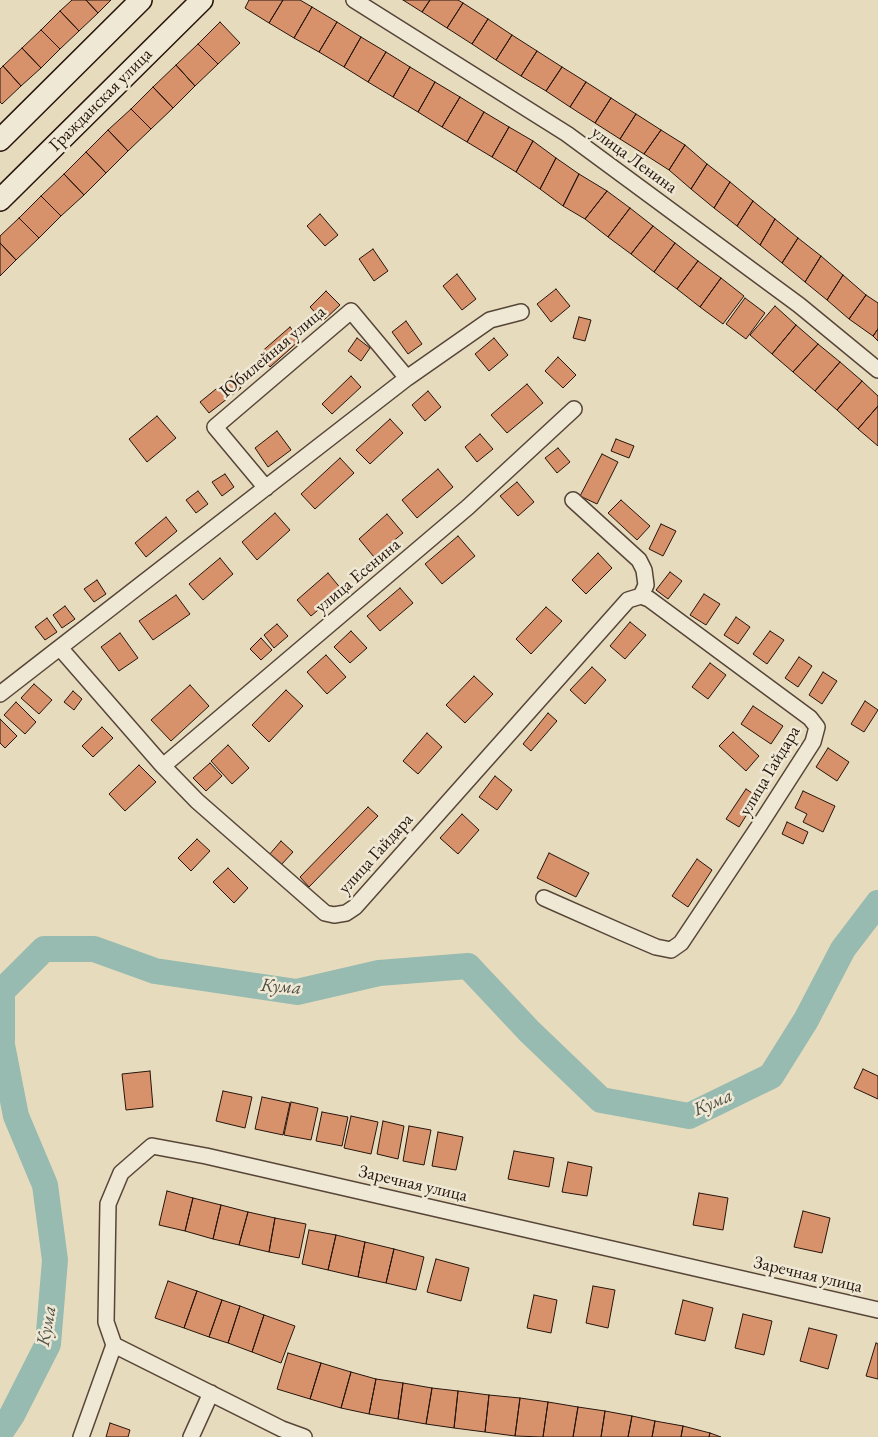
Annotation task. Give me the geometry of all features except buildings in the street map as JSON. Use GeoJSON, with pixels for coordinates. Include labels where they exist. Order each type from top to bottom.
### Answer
{"type":"FeatureCollection","features":[{"type":"Feature","properties":{"kind":"street"},"geometry":{"type":"LineString","coordinates":[[0,140],[141,0]]}},
{"type":"Feature","properties":{"kind":"street","name":"Гражданская улица"},"geometry":{"type":"LineString","coordinates":[[0,200],[202,0]]}},
{"type":"Feature","properties":{"kind":"street","name":"улица Ленина"},"geometry":{"type":"LineString","coordinates":[[354,0],[567,134],[799,305],[878,370]]}},
{"type":"Feature","properties":{"kind":"street","name":"Юбилейная улица"},"geometry":{"type":"LineString","coordinates":[[266,488],[215,427],[350,311],[407,378]]}},
{"type":"Feature","properties":{"kind":"street"},"geometry":{"type":"LineString","coordinates":[[0,694],[407,378],[490,320],[521,312]]}},
{"type":"Feature","properties":{"kind":"street","name":"улица Есенина"},"geometry":{"type":"LineString","coordinates":[[163,766],[468,507],[574,409]]}},
{"type":"Feature","properties":{"kind":"street"},"geometry":{"type":"LineString","coordinates":[[573,500],[639,560],[644,570],[646,585],[641,596]]}},
{"type":"Feature","properties":{"kind":"street","name":"улица Гайдара"},"geometry":{"type":"LineString","coordinates":[[60,648],[196,801],[325,913],[334,915],[346,914],[355,907],[628,600],[641,596],[649,599],[810,718],[817,727],[813,742],[681,943],[671,950],[638,940],[544,898]]}},
{"type":"Feature","properties":{"kind":"street","name":"Заречная улица"},"geometry":{"type":"LineString","coordinates":[[114,1345],[106,1322],[108,1204],[121,1173],[152,1146],[206,1156],[878,1310]]}},
{"type":"Feature","properties":{"kind":"street"},"geometry":{"type":"LineString","coordinates":[[81,1437],[114,1345],[282,1429],[304,1437]]}},
{"type":"Feature","properties":{"kind":"street"},"geometry":{"type":"LineString","coordinates":[[191,1437],[211,1393]]}},
{"type":"Feature","properties":{"kind":"waterway","name":"Кума"},"geometry":{"type":"LineString","coordinates":[[0,1433],[12,1415],[48,1344],[55,1260],[45,1185],[16,1116],[2,1045],[2,991],[44,949],[94,949],[155,971],[297,992],[379,973],[468,966],[529,1031],[601,1100],[689,1116],[771,1076],[806,1020],[843,949],[878,903]]}}]}
